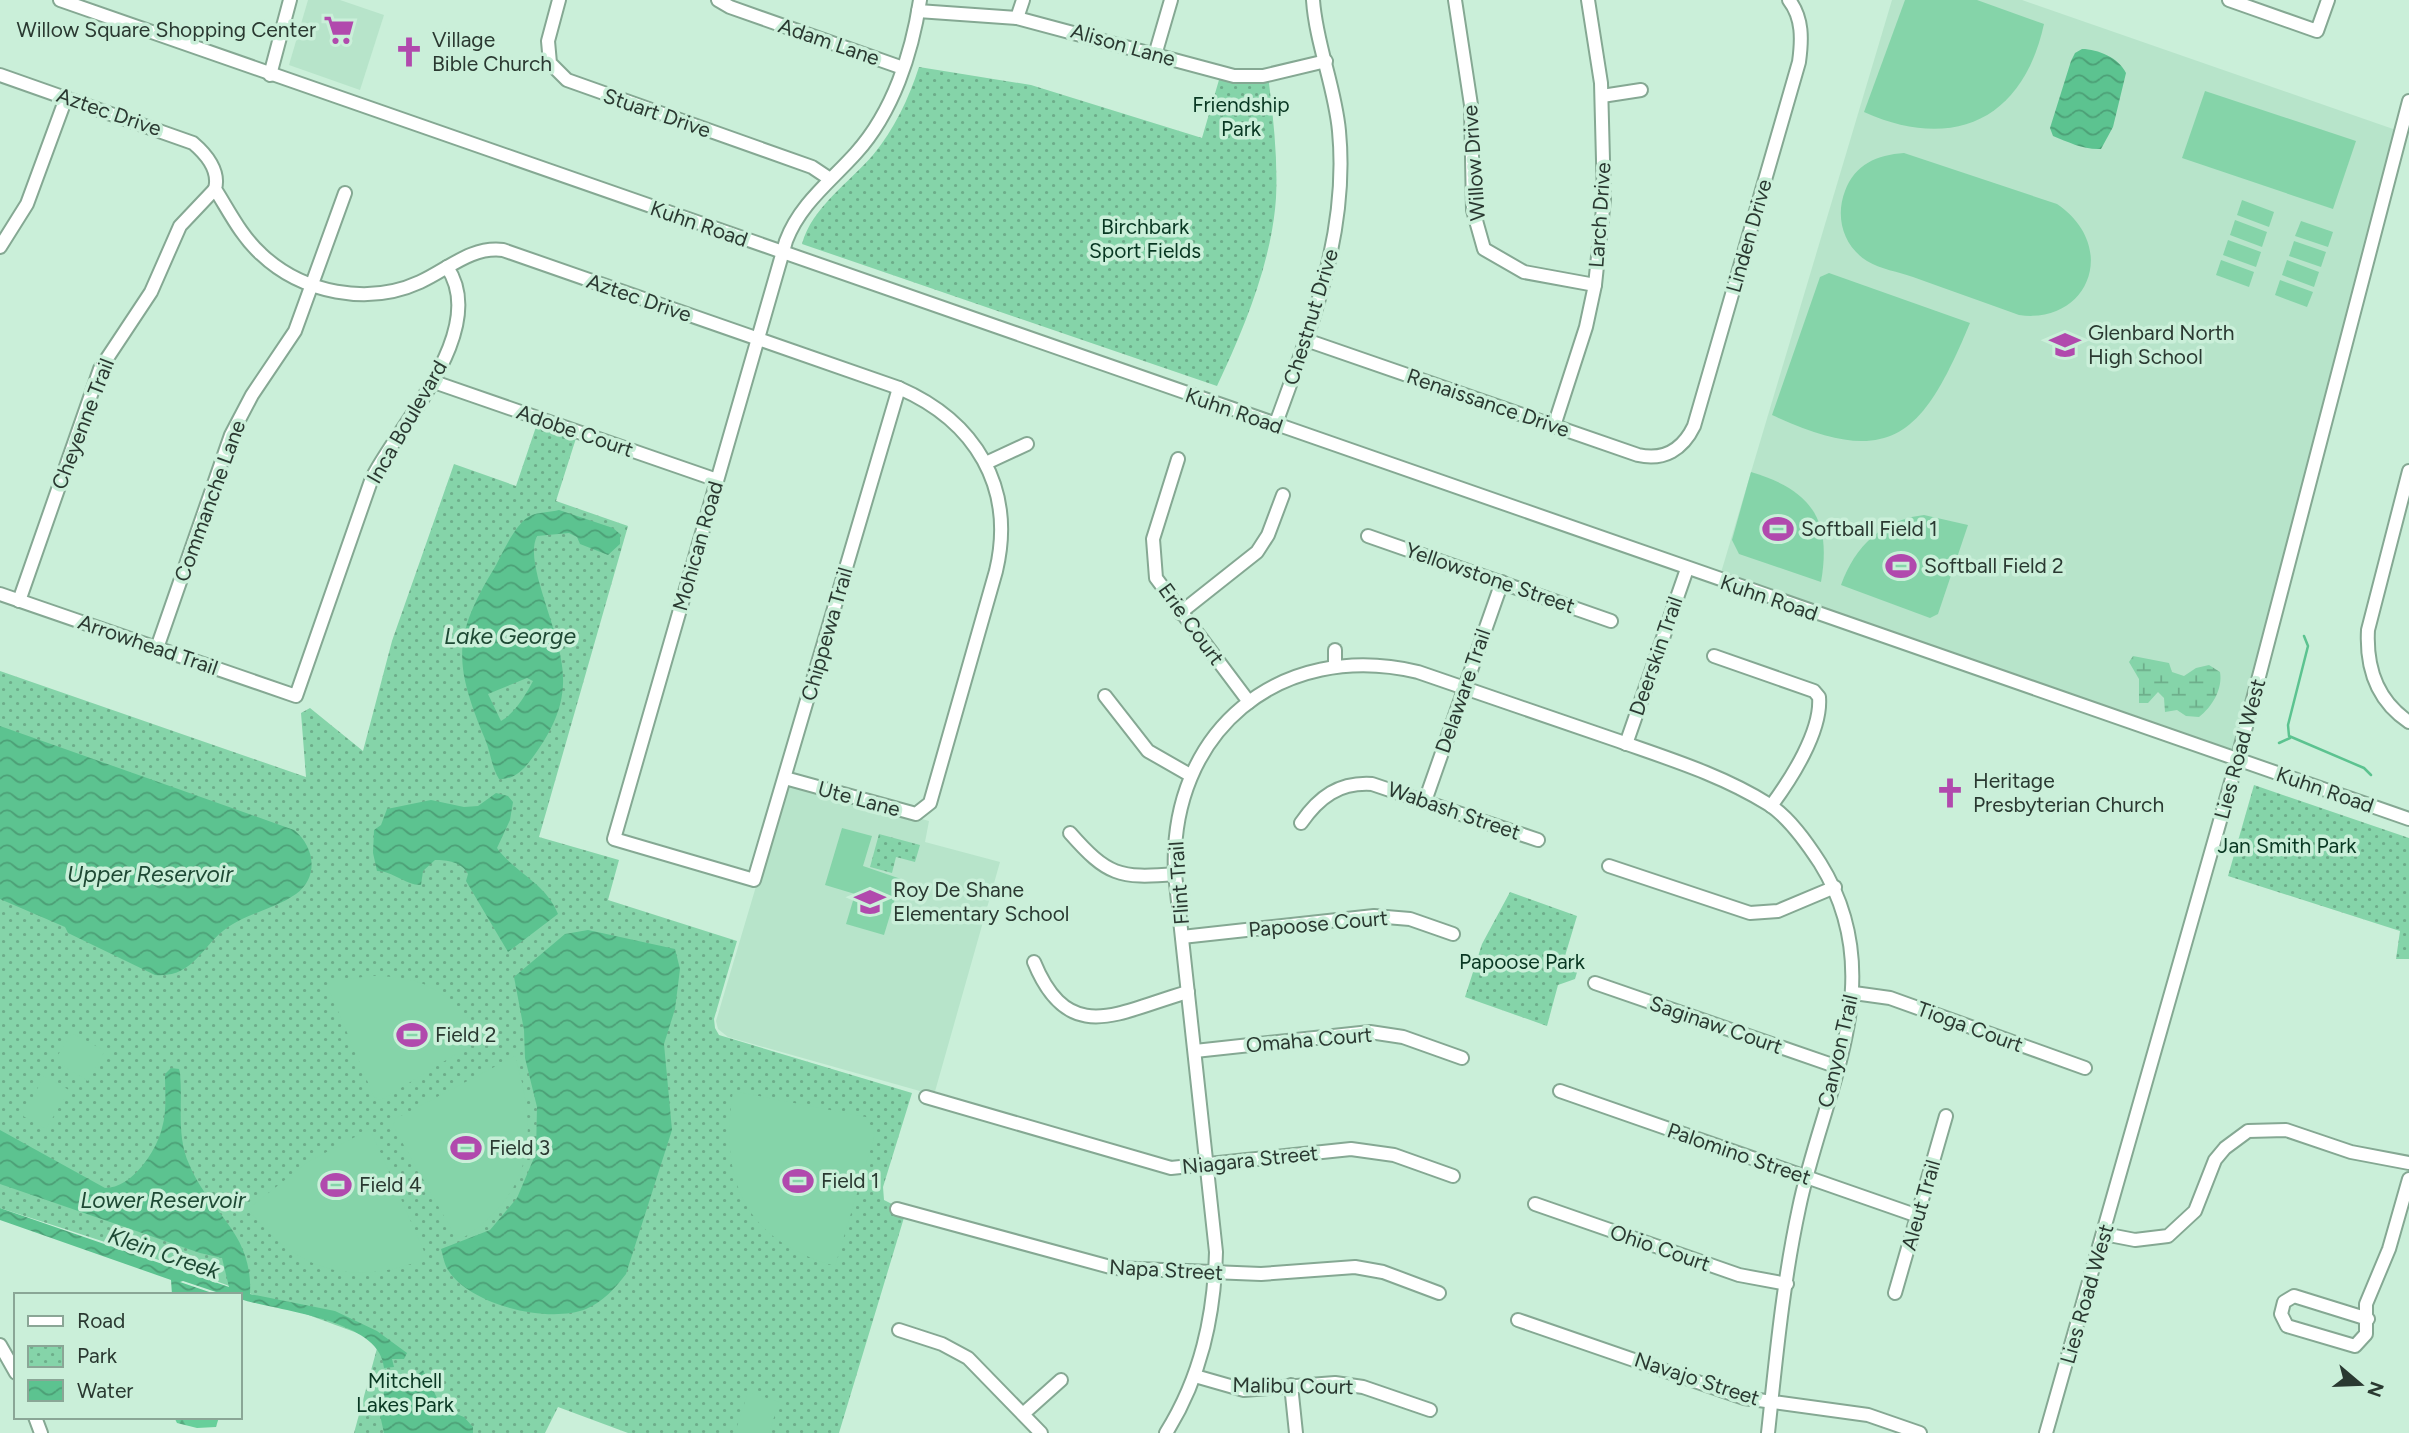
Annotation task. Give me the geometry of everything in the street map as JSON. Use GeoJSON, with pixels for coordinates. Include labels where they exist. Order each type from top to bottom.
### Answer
{"type":"FeatureCollection","features":[{"type":"Feature","properties":{"kind":"street","name":"Kuhn Road"},"geometry":{"type":"LineString","coordinates":[[60,0],[1275,426],[2409,819]]}},
{"type":"Feature","properties":{"kind":"street"},"geometry":{"type":"LineString","coordinates":[[270,75],[290,0]]}},
{"type":"Feature","properties":{"kind":"street","name":"Stuart Drive"},"geometry":{"type":"LineString","coordinates":[[559,0],[548,41],[550,63],[567,80],[813,167],[830,178]]}},
{"type":"Feature","properties":{"kind":"street","name":"Adam Lane"},"geometry":{"type":"LineString","coordinates":[[718,0],[730,7],[903,68]]}},
{"type":"Feature","properties":{"kind":"street"},"geometry":{"type":"LineString","coordinates":[[1017,18],[1023,0]]}},
{"type":"Feature","properties":{"kind":"street"},"geometry":{"type":"LineString","coordinates":[[1155,55],[1171,0]]}},
{"type":"Feature","properties":{"kind":"street","name":"Chestnut Drive"},"geometry":{"type":"LineString","coordinates":[[1275,426],[1306,340],[1333,250],[1341,187],[1339,129],[1313,0]]}},
{"type":"Feature","properties":{"kind":"street","name":"Willow Drive"},"geometry":{"type":"LineString","coordinates":[[1455,0],[1471,105],[1473,210],[1484,249],[1524,272],[1595,285]]}},
{"type":"Feature","properties":{"kind":"street","name":"Larch Drive"},"geometry":{"type":"LineString","coordinates":[[1554,426],[1586,327],[1595,285],[1604,199],[1602,96],[1588,0]]}},
{"type":"Feature","properties":{"kind":"street","name":"Linden Drive"},"geometry":{"type":"LineString","coordinates":[[1672,453],[1686,440],[1694,426],[1799,62],[1801,42],[1798,11],[1789,0]]}},
{"type":"Feature","properties":{"kind":"street"},"geometry":{"type":"LineString","coordinates":[[2233,1],[2317,31],[2328,0]]}},
{"type":"Feature","properties":{"kind":"street","name":"Mohican Road"},"geometry":{"type":"LineString","coordinates":[[754,880],[614,839],[782,254],[798,216],[874,128],[903,68],[919,5]]}},
{"type":"Feature","properties":{"kind":"street","name":"Alison Lane"},"geometry":{"type":"LineString","coordinates":[[919,5],[1017,18],[1234,76],[1263,76],[1326,61]]}},
{"type":"Feature","properties":{"kind":"street","name":"Aztec Drive"},"geometry":{"type":"LineString","coordinates":[[0,75],[193,143],[209,160],[217,181],[215,189],[239,228],[261,254],[281,270],[313,285],[347,293],[386,292],[420,282],[487,249],[503,250],[899,388],[924,399],[945,413],[959,426],[986,463],[1001,513],[1000,555],[930,803]]}},
{"type":"Feature","properties":{"kind":"street"},"geometry":{"type":"LineString","coordinates":[[1602,96],[1641,90]]}},
{"type":"Feature","properties":{"kind":"street"},"geometry":{"type":"LineString","coordinates":[[0,247],[27,204],[66,97]]}},
{"type":"Feature","properties":{"kind":"street","name":"Lies Road West"},"geometry":{"type":"LineString","coordinates":[[2046,1433],[2237,761],[2409,101]]}},
{"type":"Feature","properties":{"kind":"street","name":"Cheyenne Trail"},"geometry":{"type":"LineString","coordinates":[[19,601],[100,369],[151,292],[180,226],[215,189]]}},
{"type":"Feature","properties":{"kind":"street","name":"Commanche Lane"},"geometry":{"type":"LineString","coordinates":[[157,648],[234,429],[295,331],[345,193]]}},
{"type":"Feature","properties":{"kind":"street","name":"Inca Boulevard"},"geometry":{"type":"LineString","coordinates":[[296,696],[372,478],[388,447],[434,382],[460,313],[460,295],[447,267]]}},
{"type":"Feature","properties":{"kind":"street","name":"Renaissance Drive"},"geometry":{"type":"LineString","coordinates":[[1306,340],[1644,456],[1672,453]]}},
{"type":"Feature","properties":{"kind":"street","name":"Adobe Court"},"geometry":{"type":"LineString","coordinates":[[434,382],[717,480]]}},
{"type":"Feature","properties":{"kind":"street","name":"Chippewa Trail"},"geometry":{"type":"LineString","coordinates":[[754,880],[899,388]]}},
{"type":"Feature","properties":{"kind":"street"},"geometry":{"type":"LineString","coordinates":[[986,463],[1027,444]]}},
{"type":"Feature","properties":{"kind":"street","name":"Erie Court"},"geometry":{"type":"LineString","coordinates":[[1178,459],[1156,524],[1152,555],[1156,578],[1249,702]]}},
{"type":"Feature","properties":{"kind":"street"},"geometry":{"type":"LineString","coordinates":[[2409,471],[2368,630],[2367,648],[2369,665],[2381,696],[2409,722]]}},
{"type":"Feature","properties":{"kind":"street"},"geometry":{"type":"LineString","coordinates":[[1181,613],[1257,552],[1268,535],[1283,495]]}},
{"type":"Feature","properties":{"kind":"street","name":"Yellowstone Street"},"geometry":{"type":"LineString","coordinates":[[1368,536],[1611,621]]}},
{"type":"Feature","properties":{"kind":"street","name":"Deerskin Trail"},"geometry":{"type":"LineString","coordinates":[[1626,744],[1687,569]]}},
{"type":"Feature","properties":{"kind":"street","name":"Delaware Trail"},"geometry":{"type":"LineString","coordinates":[[1425,801],[1502,582]]}},
{"type":"Feature","properties":{"kind":"street","name":"Arrowhead Trail"},"geometry":{"type":"LineString","coordinates":[[0,594],[296,696]]}},
{"type":"Feature","properties":{"kind":"street"},"geometry":{"type":"LineString","coordinates":[[1335,650],[1335,665]]}},
{"type":"Feature","properties":{"kind":"street"},"geometry":{"type":"LineString","coordinates":[[1714,656],[1823,696],[1797,770],[1771,806]]}},
{"type":"Feature","properties":{"kind":"street","name":"Flint Trail"},"geometry":{"type":"LineString","coordinates":[[1166,1433],[1195,1376],[1212,1314],[1214,1224],[1175,874],[1176,826],[1190,775],[1218,732],[1249,702],[1293,676],[1335,665],[1387,665],[1465,688],[1626,744]]}},
{"type":"Feature","properties":{"kind":"street"},"geometry":{"type":"LineString","coordinates":[[1105,696],[1148,751],[1190,775]]}},
{"type":"Feature","properties":{"kind":"street","name":"Canyon Trail"},"geometry":{"type":"LineString","coordinates":[[1626,744],[1723,779],[1771,806],[1812,850],[1835,887],[1851,947],[1854,993],[1838,1067],[1805,1177],[1787,1284],[1768,1433]]}},
{"type":"Feature","properties":{"kind":"street","name":"Ute Lane"},"geometry":{"type":"LineString","coordinates":[[785,778],[916,814],[930,803]]}},
{"type":"Feature","properties":{"kind":"street","name":"Wabash Street"},"geometry":{"type":"LineString","coordinates":[[1301,823],[1322,797],[1354,784],[1386,787],[1538,840]]}},
{"type":"Feature","properties":{"kind":"street"},"geometry":{"type":"LineString","coordinates":[[1070,833],[1095,861],[1115,873],[1130,877],[1175,874]]}},
{"type":"Feature","properties":{"kind":"street"},"geometry":{"type":"LineString","coordinates":[[1609,866],[1750,913],[1785,909],[1835,887]]}},
{"type":"Feature","properties":{"kind":"street","name":"Papoose Court"},"geometry":{"type":"LineString","coordinates":[[1182,937],[1374,916],[1410,919],[1453,934]]}},
{"type":"Feature","properties":{"kind":"street"},"geometry":{"type":"LineString","coordinates":[[1034,962],[1050,996],[1066,1009],[1086,1016],[1117,1014],[1188,992]]}},
{"type":"Feature","properties":{"kind":"street","name":"Saginaw Court"},"geometry":{"type":"LineString","coordinates":[[1595,983],[1838,1067]]}},
{"type":"Feature","properties":{"kind":"street","name":"Tioga Court"},"geometry":{"type":"LineString","coordinates":[[1854,993],[1890,998],[2085,1068]]}},
{"type":"Feature","properties":{"kind":"street","name":"Omaha Court"},"geometry":{"type":"LineString","coordinates":[[1195,1051],[1370,1032],[1403,1037],[1462,1058]]}},
{"type":"Feature","properties":{"kind":"street","name":"Palomino Street"},"geometry":{"type":"LineString","coordinates":[[1560,1091],[1918,1216]]}},
{"type":"Feature","properties":{"kind":"street","name":"Niagara Street"},"geometry":{"type":"LineString","coordinates":[[926,1097],[1171,1168],[1369,1150],[1453,1176]]}},
{"type":"Feature","properties":{"kind":"street","name":"Aleut Trail"},"geometry":{"type":"LineString","coordinates":[[1895,1293],[1946,1116]]}},
{"type":"Feature","properties":{"kind":"street"},"geometry":{"type":"LineString","coordinates":[[2104,1234],[2135,1240],[2168,1236],[2195,1212],[2215,1160],[2248,1131],[2286,1130],[2351,1152],[2409,1163]]}},
{"type":"Feature","properties":{"kind":"street"},"geometry":{"type":"LineString","coordinates":[[2368,1319],[2294,1296],[2284,1302],[2281,1314],[2287,1326],[2355,1346],[2366,1334],[2368,1319],[2366,1304],[2389,1249],[2409,1179]]}},
{"type":"Feature","properties":{"kind":"street","name":"Ohio Court"},"geometry":{"type":"LineString","coordinates":[[1535,1205],[1739,1275],[1787,1284]]}},
{"type":"Feature","properties":{"kind":"street","name":"Napa Street"},"geometry":{"type":"LineString","coordinates":[[897,1209],[1097,1266],[1261,1274],[1355,1267],[1382,1272],[1439,1293]]}},
{"type":"Feature","properties":{"kind":"street","name":"Navajo Street"},"geometry":{"type":"LineString","coordinates":[[1518,1320],[1744,1398],[1868,1415],[1920,1433]]}},
{"type":"Feature","properties":{"kind":"street"},"geometry":{"type":"LineString","coordinates":[[899,1331],[942,1344],[968,1358],[1041,1433]]}},
{"type":"Feature","properties":{"kind":"street"},"geometry":{"type":"LineString","coordinates":[[0,1345],[14,1370]]}},
{"type":"Feature","properties":{"kind":"street","name":"Malibu Court"},"geometry":{"type":"LineString","coordinates":[[1195,1376],[1244,1390],[1335,1382],[1363,1387],[1430,1410]]}},
{"type":"Feature","properties":{"kind":"street"},"geometry":{"type":"LineString","coordinates":[[1023,1413],[1061,1380]]}},
{"type":"Feature","properties":{"kind":"street"},"geometry":{"type":"LineString","coordinates":[[1291,1385],[1297,1433]]}},
{"type":"Feature","properties":{"kind":"shaded area"},"geometry":{"type":"Polygon","coordinates":[[[308,0],[340,0],[384,15],[360,90],[289,65],[308,0]]]}},
{"type":"Feature","properties":{"kind":"shaded area","name":"Glenbard North High School"},"geometry":{"type":"Polygon","coordinates":[[[1892,0],[2022,0],[2396,130],[2235,754],[1720,576],[1892,0]]]}},
{"type":"Feature","properties":{"kind":"shaded area","name":"Roy De Shane Elementary School"},"geometry":{"type":"Polygon","coordinates":[[[787,782],[929,821],[925,842],[1000,862],[934,1095],[728,1037],[718,1029],[716,1021],[787,782]]]}},
{"type":"Feature","properties":{"kind":"green space"},"geometry":{"type":"Polygon","coordinates":[[[1905,0],[1977,0],[2044,24],[2034,57],[2020,84],[2001,105],[1980,119],[1955,127],[1927,129],[1896,124],[1864,112],[1905,0]]]}},
{"type":"Feature","properties":{"kind":"green space","name":"Birchbark Sport Fields"},"geometry":{"type":"Polygon","coordinates":[[[919,67],[1031,85],[1202,138],[1221,73],[1268,75],[1276,167],[1273,222],[1255,294],[1217,386],[802,244],[814,218],[873,155],[888,135],[906,102],[919,67]]]}},
{"type":"Feature","properties":{"kind":"green space"},"geometry":{"type":"Polygon","coordinates":[[[2205,91],[2356,141],[2333,209],[2182,158],[2205,91]]]}},
{"type":"Feature","properties":{"kind":"green space"},"geometry":{"type":"Polygon","coordinates":[[[1904,153],[2057,204],[2076,222],[2087,241],[2091,261],[2088,279],[2078,296],[2063,308],[2043,315],[2019,315],[1878,266],[1859,255],[1847,239],[1841,221],[1845,191],[1855,174],[1868,163],[1885,156],[1904,153]]]}},
{"type":"Feature","properties":{"kind":"green space"},"geometry":{"type":"Polygon","coordinates":[[[2242,200],[2274,212],[2269,227],[2237,215],[2242,200]]]}},
{"type":"Feature","properties":{"kind":"green space"},"geometry":{"type":"Polygon","coordinates":[[[2235,220],[2267,232],[2262,247],[2230,235],[2235,220]]]}},
{"type":"Feature","properties":{"kind":"green space"},"geometry":{"type":"Polygon","coordinates":[[[2301,221],[2333,232],[2328,247],[2295,236],[2301,221]]]}},
{"type":"Feature","properties":{"kind":"green space"},"geometry":{"type":"Polygon","coordinates":[[[2228,240],[2261,252],[2256,267],[2223,255],[2228,240]]]}},
{"type":"Feature","properties":{"kind":"green space"},"geometry":{"type":"Polygon","coordinates":[[[2294,241],[2326,252],[2321,267],[2289,256],[2294,241]]]}},
{"type":"Feature","properties":{"kind":"green space"},"geometry":{"type":"Polygon","coordinates":[[[2221,260],[2254,272],[2249,287],[2216,275],[2221,260]]]}},
{"type":"Feature","properties":{"kind":"green space"},"geometry":{"type":"Polygon","coordinates":[[[2287,260],[2319,272],[2314,287],[2282,275],[2287,260]]]}},
{"type":"Feature","properties":{"kind":"green space"},"geometry":{"type":"Polygon","coordinates":[[[1829,273],[1970,323],[1936,393],[1918,416],[1898,432],[1875,440],[1847,440],[1813,432],[1772,415],[1820,277],[1829,273]]]}},
{"type":"Feature","properties":{"kind":"green space"},"geometry":{"type":"Polygon","coordinates":[[[2280,280],[2313,292],[2307,307],[2275,295],[2280,280]]]}},
{"type":"Feature","properties":{"kind":"green space","name":"Mitchell Lakes Park"},"geometry":{"type":"Polygon","coordinates":[[[539,418],[578,432],[556,501],[628,526],[539,837],[619,860],[608,900],[737,941],[714,1019],[719,1035],[912,1093],[883,1187],[884,1200],[906,1211],[839,1433],[628,1433],[558,1407],[545,1433],[354,1433],[379,1341],[145,1255],[0,1208],[0,671],[306,777],[301,713],[310,708],[363,751],[392,641],[454,464],[516,486],[539,418]]]}},
{"type":"Feature","properties":{"kind":"green space","name":"Softball Field 1"},"geometry":{"type":"Polygon","coordinates":[[[1751,472],[1789,488],[1813,510],[1820,524],[1823,541],[1821,582],[1739,554],[1732,540],[1751,472]]]}},
{"type":"Feature","properties":{"kind":"green space","name":"Softball Field 2"},"geometry":{"type":"Polygon","coordinates":[[[1924,515],[1968,525],[1938,614],[1930,618],[1841,585],[1854,558],[1872,537],[1895,523],[1924,515]]]}},
{"type":"Feature","properties":{"kind":"green space"},"geometry":{"type":"Polygon","coordinates":[[[2133,656],[2169,663],[2172,672],[2184,676],[2196,668],[2209,665],[2220,672],[2216,697],[2199,717],[2186,716],[2177,710],[2165,712],[2164,698],[2158,692],[2148,703],[2139,703],[2139,679],[2129,662],[2133,656]]]}},
{"type":"Feature","properties":{"kind":"green space","name":"Jan Smith Park"},"geometry":{"type":"Polygon","coordinates":[[[2254,785],[2409,838],[2409,959],[2396,959],[2400,931],[2228,876],[2254,785]]]}},
{"type":"Feature","properties":{"kind":"green space"},"geometry":{"type":"Polygon","coordinates":[[[842,828],[872,836],[863,866],[901,879],[884,935],[846,924],[855,894],[825,885],[842,828]]]}},
{"type":"Feature","properties":{"kind":"green space"},"geometry":{"type":"Polygon","coordinates":[[[879,834],[920,845],[915,862],[896,857],[892,873],[870,867],[879,834]]]}},
{"type":"Feature","properties":{"kind":"green space","name":"Papoose Park"},"geometry":{"type":"Polygon","coordinates":[[[1510,892],[1577,916],[1565,956],[1578,969],[1575,979],[1558,985],[1547,1026],[1465,997],[1482,944],[1510,892]]]}},
{"type":"Feature","properties":{"kind":"green space","name":"Field 2"},"geometry":{"type":"Polygon","coordinates":[[[370,976],[404,978],[430,987],[452,1003],[476,1027],[474,1043],[381,1100],[374,1097],[328,987],[342,980],[370,976]]]}},
{"type":"Feature","properties":{"kind":"green space"},"geometry":{"type":"Polygon","coordinates":[[[72,1033],[105,1051],[88,1081],[54,1061],[72,1033]]]}},
{"type":"Feature","properties":{"kind":"green space","name":"Field 3"},"geometry":{"type":"Polygon","coordinates":[[[515,1056],[527,1112],[528,1137],[524,1161],[516,1183],[502,1204],[483,1223],[458,1241],[393,1126],[395,1119],[515,1056]]]}},
{"type":"Feature","properties":{"kind":"green space"},"geometry":{"type":"Polygon","coordinates":[[[44,1076],[69,1090],[46,1129],[23,1116],[44,1076]]]}},
{"type":"Feature","properties":{"kind":"green space","name":"Field 1"},"geometry":{"type":"Polygon","coordinates":[[[733,1091],[866,1117],[875,1134],[835,1266],[804,1255],[779,1240],[759,1223],[745,1202],[735,1178],[730,1152],[733,1091]]]}},
{"type":"Feature","properties":{"kind":"green space","name":"Field 4"},"geometry":{"type":"Polygon","coordinates":[[[370,1129],[427,1258],[375,1272],[328,1268],[307,1260],[286,1247],[248,1209],[308,1162],[370,1129]]]}},
{"type":"Feature","properties":{"kind":"green space"},"geometry":{"type":"Polygon","coordinates":[[[748,1392],[779,1402],[769,1433],[735,1433],[748,1392]]]}},
{"type":"Feature","properties":{"kind":"green space"},"geometry":{"type":"Polygon","coordinates":[[[175,1419],[218,1419],[216,1427],[197,1428],[177,1423],[175,1419]]]}},
{"type":"Feature","properties":{"kind":"water"},"geometry":{"type":"Polygon","coordinates":[[[2082,49],[2107,55],[2126,73],[2113,127],[2101,149],[2082,147],[2053,136],[2050,128],[2071,61],[2075,53],[2082,49]]]}},
{"type":"Feature","properties":{"kind":"water","name":"Lake George"},"geometry":{"type":"Polygon","coordinates":[[[559,510],[613,528],[620,534],[620,544],[608,555],[580,544],[577,537],[569,533],[537,536],[534,546],[535,562],[559,649],[563,689],[559,710],[533,757],[514,776],[499,779],[467,690],[462,651],[465,632],[481,591],[515,530],[532,515],[559,510]],[[527,678],[488,694],[501,721],[515,709],[533,681],[527,678]]]}},
{"type":"Feature","properties":{"kind":"water","name":"Upper Reservoir"},"geometry":{"type":"Polygon","coordinates":[[[0,726],[294,830],[310,853],[309,879],[304,887],[288,899],[228,927],[196,960],[179,972],[168,975],[155,975],[68,933],[65,927],[0,899],[0,726]]]}},
{"type":"Feature","properties":{"kind":"water"},"geometry":{"type":"Polygon","coordinates":[[[496,793],[508,796],[513,802],[510,820],[497,848],[546,894],[558,914],[508,952],[466,881],[468,874],[458,864],[435,860],[423,871],[421,885],[377,871],[373,853],[374,830],[381,825],[387,809],[431,800],[464,807],[478,806],[496,793]]]}},
{"type":"Feature","properties":{"kind":"water"},"geometry":{"type":"Polygon","coordinates":[[[588,930],[675,949],[680,969],[675,1009],[664,1044],[672,1130],[626,1274],[603,1299],[586,1309],[552,1314],[531,1312],[491,1302],[474,1293],[448,1270],[441,1249],[490,1230],[517,1198],[536,1153],[537,1107],[525,1058],[524,1030],[514,977],[565,934],[588,930]]]}},
{"type":"Feature","properties":{"kind":"water","name":"Lower Reservoir"},"geometry":{"type":"Polygon","coordinates":[[[171,1068],[179,1069],[181,1131],[185,1153],[198,1182],[229,1224],[245,1254],[250,1294],[335,1311],[377,1331],[407,1353],[404,1359],[392,1359],[394,1367],[384,1368],[378,1351],[365,1338],[347,1328],[301,1313],[242,1300],[242,1293],[219,1293],[183,1281],[180,1282],[212,1293],[172,1293],[171,1280],[0,1220],[0,1208],[229,1287],[222,1258],[200,1253],[0,1184],[0,1130],[105,1188],[124,1182],[148,1158],[159,1137],[165,1115],[165,1074],[171,1068]]]}},
{"type":"Feature","properties":{"kind":"water"},"geometry":{"type":"Polygon","coordinates":[[[423,1370],[445,1414],[451,1412],[464,1417],[473,1427],[473,1433],[384,1433],[380,1415],[385,1387],[393,1384],[414,1388],[418,1374],[423,1370]]]}},
{"type":"Feature","properties":{"kind":"waterway"},"geometry":{"type":"LineString","coordinates":[[2304,636],[2308,646],[2288,725],[2289,736],[2364,768],[2371,775]]}},
{"type":"Feature","properties":{"kind":"waterway"},"geometry":{"type":"LineString","coordinates":[[2279,743],[2290,738]]}},
{"type":"Feature","properties":{"kind":"waterway"},"geometry":{"type":"LineString","coordinates":[[390,1377],[393,1384]]}},
{"type":"Feature","properties":{"kind":"place","name":"Willow Square Shopping Center"},"geometry":{"type":"Point","coordinates":[339,30]}},
{"type":"Feature","properties":{"kind":"place","name":"Village Bible Church"},"geometry":{"type":"Point","coordinates":[409,52]}},
{"type":"Feature","properties":{"kind":"place","name":"Glenbard North High School"},"geometry":{"type":"Point","coordinates":[2065,345]}},
{"type":"Feature","properties":{"kind":"place","name":"Softball Field 1"},"geometry":{"type":"Point","coordinates":[1778,529]}},
{"type":"Feature","properties":{"kind":"place","name":"Softball Field 2"},"geometry":{"type":"Point","coordinates":[1901,566]}},
{"type":"Feature","properties":{"kind":"place","name":"Heritage Presbyterian Church"},"geometry":{"type":"Point","coordinates":[1950,793]}},
{"type":"Feature","properties":{"kind":"place","name":"Roy De Shane Elementary School"},"geometry":{"type":"Point","coordinates":[870,902]}},
{"type":"Feature","properties":{"kind":"place","name":"Field 2"},"geometry":{"type":"Point","coordinates":[412,1035]}},
{"type":"Feature","properties":{"kind":"place","name":"Field 3"},"geometry":{"type":"Point","coordinates":[466,1148]}},
{"type":"Feature","properties":{"kind":"place","name":"Field 1"},"geometry":{"type":"Point","coordinates":[798,1181]}},
{"type":"Feature","properties":{"kind":"place","name":"Field 4"},"geometry":{"type":"Point","coordinates":[336,1185]}},
{"type":"Feature","properties":{"kind":"park label","name":"Friendship Park"},"geometry":{"type":"Point","coordinates":[1241,117]}},
{"type":"Feature","properties":{"kind":"water label","name":"Klein Creek"},"geometry":{"type":"Point","coordinates":[164,1253]}}]}
